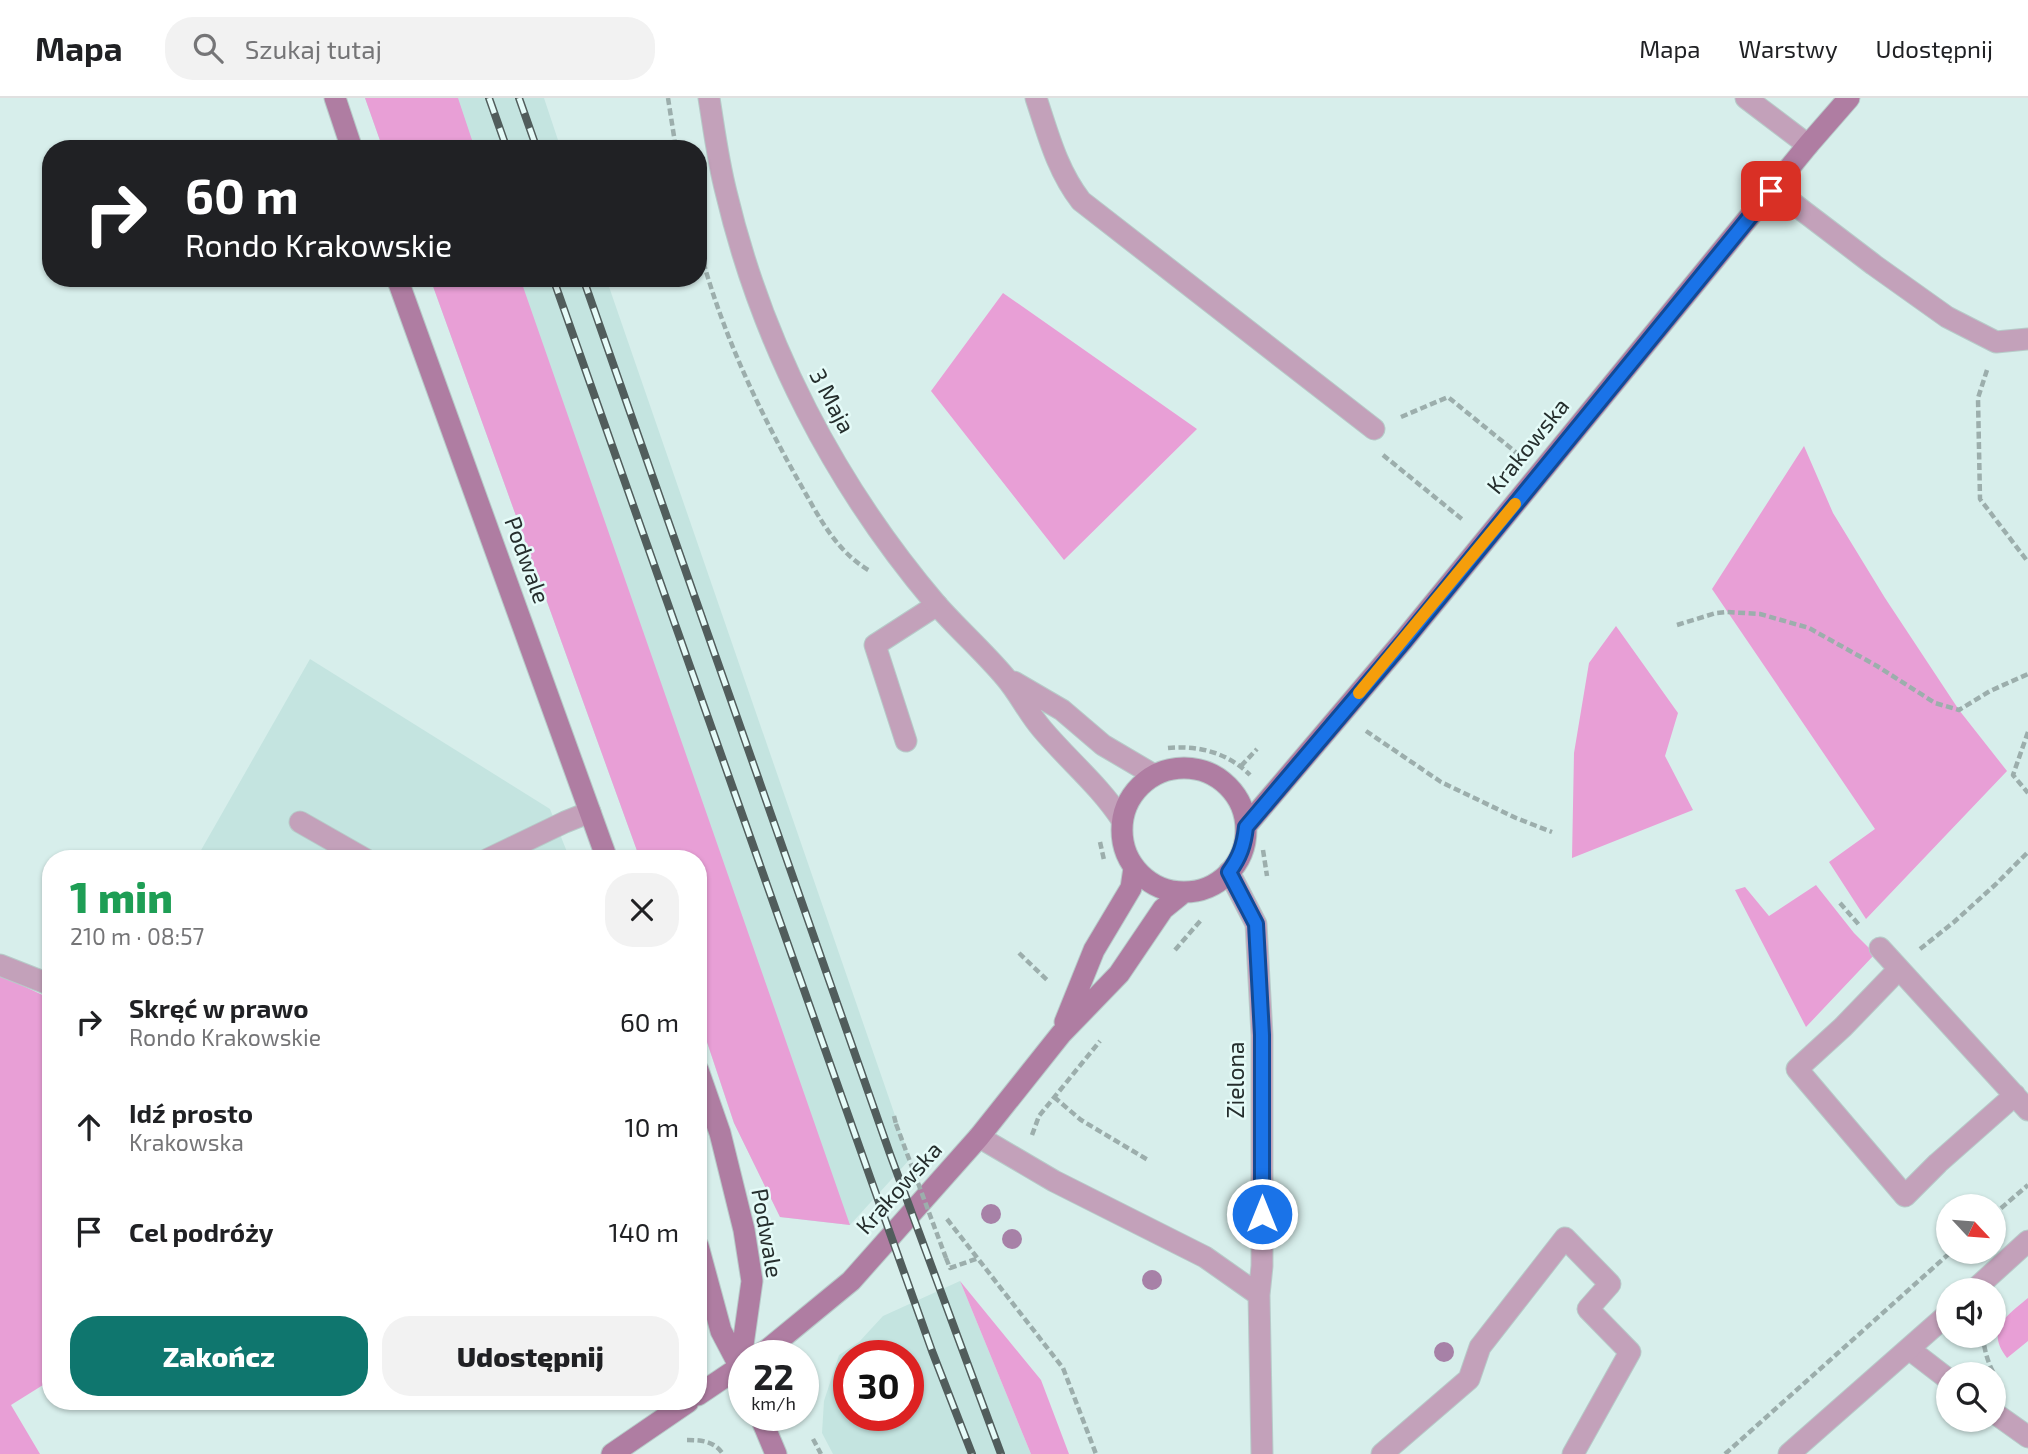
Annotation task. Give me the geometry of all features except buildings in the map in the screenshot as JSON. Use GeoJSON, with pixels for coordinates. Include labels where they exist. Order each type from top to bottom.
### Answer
{"type":"FeatureCollection","features":[{"type":"Feature","properties":{"kind":"street"},"geometry":{"type":"LineString","coordinates":[[335,98],[349,140]]}},
{"type":"Feature","properties":{"kind":"street","name":"3 Maja"},"geometry":{"type":"LineString","coordinates":[[709,98],[725,190],[747,267],[781,358],[817,431],[883,536],[937,605],[1006,678],[1041,728],[1106,796],[1122,820]]}},
{"type":"Feature","properties":{"kind":"street"},"geometry":{"type":"LineString","coordinates":[[1036,98],[1059,168],[1081,201],[1374,429]]}},
{"type":"Feature","properties":{"kind":"street"},"geometry":{"type":"LineString","coordinates":[[1746,98],[1808,145]]}},
{"type":"Feature","properties":{"kind":"street","name":"Krakowska"},"geometry":{"type":"LineString","coordinates":[[1246,827],[1403,642],[1849,98]]}},
{"type":"Feature","properties":{"kind":"street"},"geometry":{"type":"LineString","coordinates":[[1771,191],[1790,201],[1947,317],[1996,342],[2028,339]]}},
{"type":"Feature","properties":{"kind":"street","name":"Podwale"},"geometry":{"type":"LineString","coordinates":[[400,287],[604,850]]}},
{"type":"Feature","properties":{"kind":"street"},"geometry":{"type":"LineString","coordinates":[[906,741],[875,645],[937,605]]}},
{"type":"Feature","properties":{"kind":"street","name":"3 Maja"},"geometry":{"type":"LineString","coordinates":[[1006,678],[1062,710],[1103,745],[1154,775]]}},
{"type":"Feature","properties":{"kind":"street"},"geometry":{"type":"LineString","coordinates":[[1178,768],[1198,769],[1216,777],[1231,790],[1241,807],[1246,827],[1241,850],[1229,872],[1207,888],[1184,892],[1158,886],[1135,868],[1123,841],[1122,820],[1129,801],[1154,775],[1178,768]]}},
{"type":"Feature","properties":{"kind":"street"},"geometry":{"type":"LineString","coordinates":[[507,850],[590,812]]}},
{"type":"Feature","properties":{"kind":"street"},"geometry":{"type":"LineString","coordinates":[[300,822],[349,850]]}},
{"type":"Feature","properties":{"kind":"street","name":"Krakowska"},"geometry":{"type":"LineString","coordinates":[[1061,1034],[1094,950],[1131,888],[1135,868]]}},
{"type":"Feature","properties":{"kind":"street","name":"Zielona"},"geometry":{"type":"LineString","coordinates":[[1229,872],[1256,924],[1262,1035],[1262,1266],[1259,1295],[1262,1454]]}},
{"type":"Feature","properties":{"kind":"street","name":"Krakowska"},"geometry":{"type":"LineString","coordinates":[[779,1340],[851,1281],[979,1137],[1061,1034],[1119,974],[1163,909],[1184,892]]}},
{"type":"Feature","properties":{"kind":"street"},"geometry":{"type":"LineString","coordinates":[[1880,948],[2021,1102],[1938,1163],[1905,1196],[1797,1069],[1843,1027],[1898,970]]}},
{"type":"Feature","properties":{"kind":"street"},"geometry":{"type":"LineString","coordinates":[[0,965],[42,981]]}},
{"type":"Feature","properties":{"kind":"street","name":"Podwale"},"geometry":{"type":"LineString","coordinates":[[707,1096],[720,1133],[744,1230],[752,1281],[748,1340]]}},
{"type":"Feature","properties":{"kind":"street"},"geometry":{"type":"LineString","coordinates":[[979,1137],[1055,1181],[1205,1257],[1259,1295]]}},
{"type":"Feature","properties":{"kind":"street"},"geometry":{"type":"LineString","coordinates":[[1382,1454],[1469,1379],[1480,1347],[1565,1238],[1610,1284],[1588,1309],[1630,1352],[1573,1454]]}},
{"type":"Feature","properties":{"kind":"street"},"geometry":{"type":"LineString","coordinates":[[1987,1278],[2028,1241]]}},
{"type":"Feature","properties":{"kind":"street"},"geometry":{"type":"LineString","coordinates":[[707,1279],[721,1331],[728,1341]]}},
{"type":"Feature","properties":{"kind":"street"},"geometry":{"type":"LineString","coordinates":[[1789,1454],[1936,1325]]}},
{"type":"Feature","properties":{"kind":"street"},"geometry":{"type":"LineString","coordinates":[[1909,1349],[1936,1369]]}},
{"type":"Feature","properties":{"kind":"street","name":"Krakowska"},"geometry":{"type":"LineString","coordinates":[[707,1389],[728,1376]]}},
{"type":"Feature","properties":{"kind":"street"},"geometry":{"type":"LineString","coordinates":[[612,1454],[676,1410]]}},
{"type":"Feature","properties":{"kind":"street"},"geometry":{"type":"LineString","coordinates":[[2006,1421],[2028,1437]]}},
{"type":"Feature","properties":{"kind":"street"},"geometry":{"type":"LineString","coordinates":[[766,1431],[776,1454]]}},
{"type":"Feature","properties":{"kind":"path"},"geometry":{"type":"LineString","coordinates":[[668,98],[675,140]]}},
{"type":"Feature","properties":{"kind":"path"},"geometry":{"type":"LineString","coordinates":[[1996,342],[1978,398],[1980,499],[2028,562]]}},
{"type":"Feature","properties":{"kind":"path"},"geometry":{"type":"LineString","coordinates":[[1374,429],[1448,397],[1539,473]]}},
{"type":"Feature","properties":{"kind":"path"},"geometry":{"type":"LineString","coordinates":[[1677,625],[1727,612],[1760,614],[1810,628],[1936,703],[1959,710],[1990,691],[2028,674]]}},
{"type":"Feature","properties":{"kind":"path"},"geometry":{"type":"LineString","coordinates":[[1359,726],[1441,782],[1552,832]]}},
{"type":"Feature","properties":{"kind":"path"},"geometry":{"type":"LineString","coordinates":[[2028,732],[2013,775],[2028,793]]}},
{"type":"Feature","properties":{"kind":"path"},"geometry":{"type":"LineString","coordinates":[[1160,749],[1192,748],[1223,755],[1241,766],[1256,781]]}},
{"type":"Feature","properties":{"kind":"path"},"geometry":{"type":"LineString","coordinates":[[1241,766],[1257,749]]}},
{"type":"Feature","properties":{"kind":"path"},"geometry":{"type":"LineString","coordinates":[[1098,832],[1105,864]]}},
{"type":"Feature","properties":{"kind":"path"},"geometry":{"type":"LineString","coordinates":[[1262,847],[1268,884]]}},
{"type":"Feature","properties":{"kind":"path"},"geometry":{"type":"LineString","coordinates":[[1898,970],[1980,899],[2028,852]]}},
{"type":"Feature","properties":{"kind":"path"},"geometry":{"type":"LineString","coordinates":[[1019,953],[1047,979]]}},
{"type":"Feature","properties":{"kind":"path"},"geometry":{"type":"LineString","coordinates":[[1054,1097],[1081,1120],[1148,1160]]}},
{"type":"Feature","properties":{"kind":"path"},"geometry":{"type":"LineString","coordinates":[[894,1116],[950,1268],[979,1258]]}},
{"type":"Feature","properties":{"kind":"path"},"geometry":{"type":"LineString","coordinates":[[2006,1204],[2028,1185]]}},
{"type":"Feature","properties":{"kind":"path"},"geometry":{"type":"LineString","coordinates":[[947,1219],[1063,1368],[1096,1454]]}},
{"type":"Feature","properties":{"kind":"path"},"geometry":{"type":"LineString","coordinates":[[1725,1454],[1937,1264]]}},
{"type":"Feature","properties":{"kind":"path"},"geometry":{"type":"LineString","coordinates":[[813,1439],[821,1454]]}},
{"type":"Feature","properties":{"kind":"path"},"geometry":{"type":"LineString","coordinates":[[680,1442],[706,1440],[723,1454]]}},
{"type":"Feature","properties":{"kind":"shaded area"},"geometry":{"type":"Polygon","coordinates":[[[365,98],[544,98],[558,140],[380,140],[365,98]]]}},
{"type":"Feature","properties":{"kind":"shaded area"},"geometry":{"type":"Polygon","coordinates":[[[365,98],[458,98],[472,140],[380,140],[365,98]]]}},
{"type":"Feature","properties":{"kind":"shaded area"},"geometry":{"type":"Polygon","coordinates":[[[433,287],[609,287],[910,1159],[850,1225],[780,1217],[734,1123],[707,1042],[707,850],[637,850],[433,287]]]}},
{"type":"Feature","properties":{"kind":"shaded area"},"geometry":{"type":"Polygon","coordinates":[[[433,287],[523,287],[850,1225],[780,1217],[734,1123],[707,1042],[707,850],[637,850],[433,287]]]}},
{"type":"Feature","properties":{"kind":"shaded area"},"geometry":{"type":"Polygon","coordinates":[[[1003,293],[1197,429],[1064,560],[931,391],[1003,293]]]}},
{"type":"Feature","properties":{"kind":"shaded area"},"geometry":{"type":"Polygon","coordinates":[[[1804,446],[1833,513],[1885,598],[1959,710],[2007,771],[1866,919],[1829,862],[1875,829],[1712,589],[1804,446]]]}},
{"type":"Feature","properties":{"kind":"shaded area"},"geometry":{"type":"Polygon","coordinates":[[[1616,626],[1678,713],[1665,756],[1693,810],[1572,858],[1574,753],[1589,663],[1616,626]]]}},
{"type":"Feature","properties":{"kind":"shaded area"},"geometry":{"type":"Polygon","coordinates":[[[310,659],[550,809],[566,850],[201,850],[310,659]]]}},
{"type":"Feature","properties":{"kind":"shaded area"},"geometry":{"type":"Polygon","coordinates":[[[1816,885],[1854,933],[1875,954],[1806,1027],[1735,890],[1745,887],[1769,916],[1816,885]]]}},
{"type":"Feature","properties":{"kind":"shaded area"},"geometry":{"type":"Polygon","coordinates":[[[0,975],[42,995],[42,1386],[11,1405],[40,1454],[0,1454],[0,975]]]}},
{"type":"Feature","properties":{"kind":"shaded area"},"geometry":{"type":"Polygon","coordinates":[[[960,1281],[1031,1454],[833,1454],[822,1433],[824,1401],[833,1373],[833,1431],[924,1431],[924,1340],[861,1340],[883,1316],[960,1281]]]}},
{"type":"Feature","properties":{"kind":"shaded area"},"geometry":{"type":"Polygon","coordinates":[[[960,1281],[1041,1380],[1069,1454],[1031,1454],[960,1281]]]}},
{"type":"Feature","properties":{"kind":"shaded area"},"geometry":{"type":"Polygon","coordinates":[[[2028,1298],[2028,1341],[2007,1358],[2001,1348],[2006,1348],[2006,1318],[2028,1298]]]}},
{"type":"Feature","properties":{"kind":"railway"},"geometry":{"type":"LineString","coordinates":[[489,98],[504,140]]}},
{"type":"Feature","properties":{"kind":"railway"},"geometry":{"type":"LineString","coordinates":[[519,98],[534,140]]}},
{"type":"Feature","properties":{"kind":"railway"},"geometry":{"type":"LineString","coordinates":[[556,287],[870,1177],[972,1454]]}},
{"type":"Feature","properties":{"kind":"railway"},"geometry":{"type":"LineString","coordinates":[[586,287],[890,1154],[1001,1454]]}},
{"type":"Feature","properties":{"kind":"slow traffic"},"geometry":{"type":"LineString","coordinates":[[1359,693],[1515,504]]}},
{"type":"Feature","properties":{"kind":"route"},"geometry":{"type":"LineString","coordinates":[[1262,1214],[1262,1035],[1256,924],[1229,872],[1239,858],[1246,827],[1403,642],[1771,191]]}}]}
